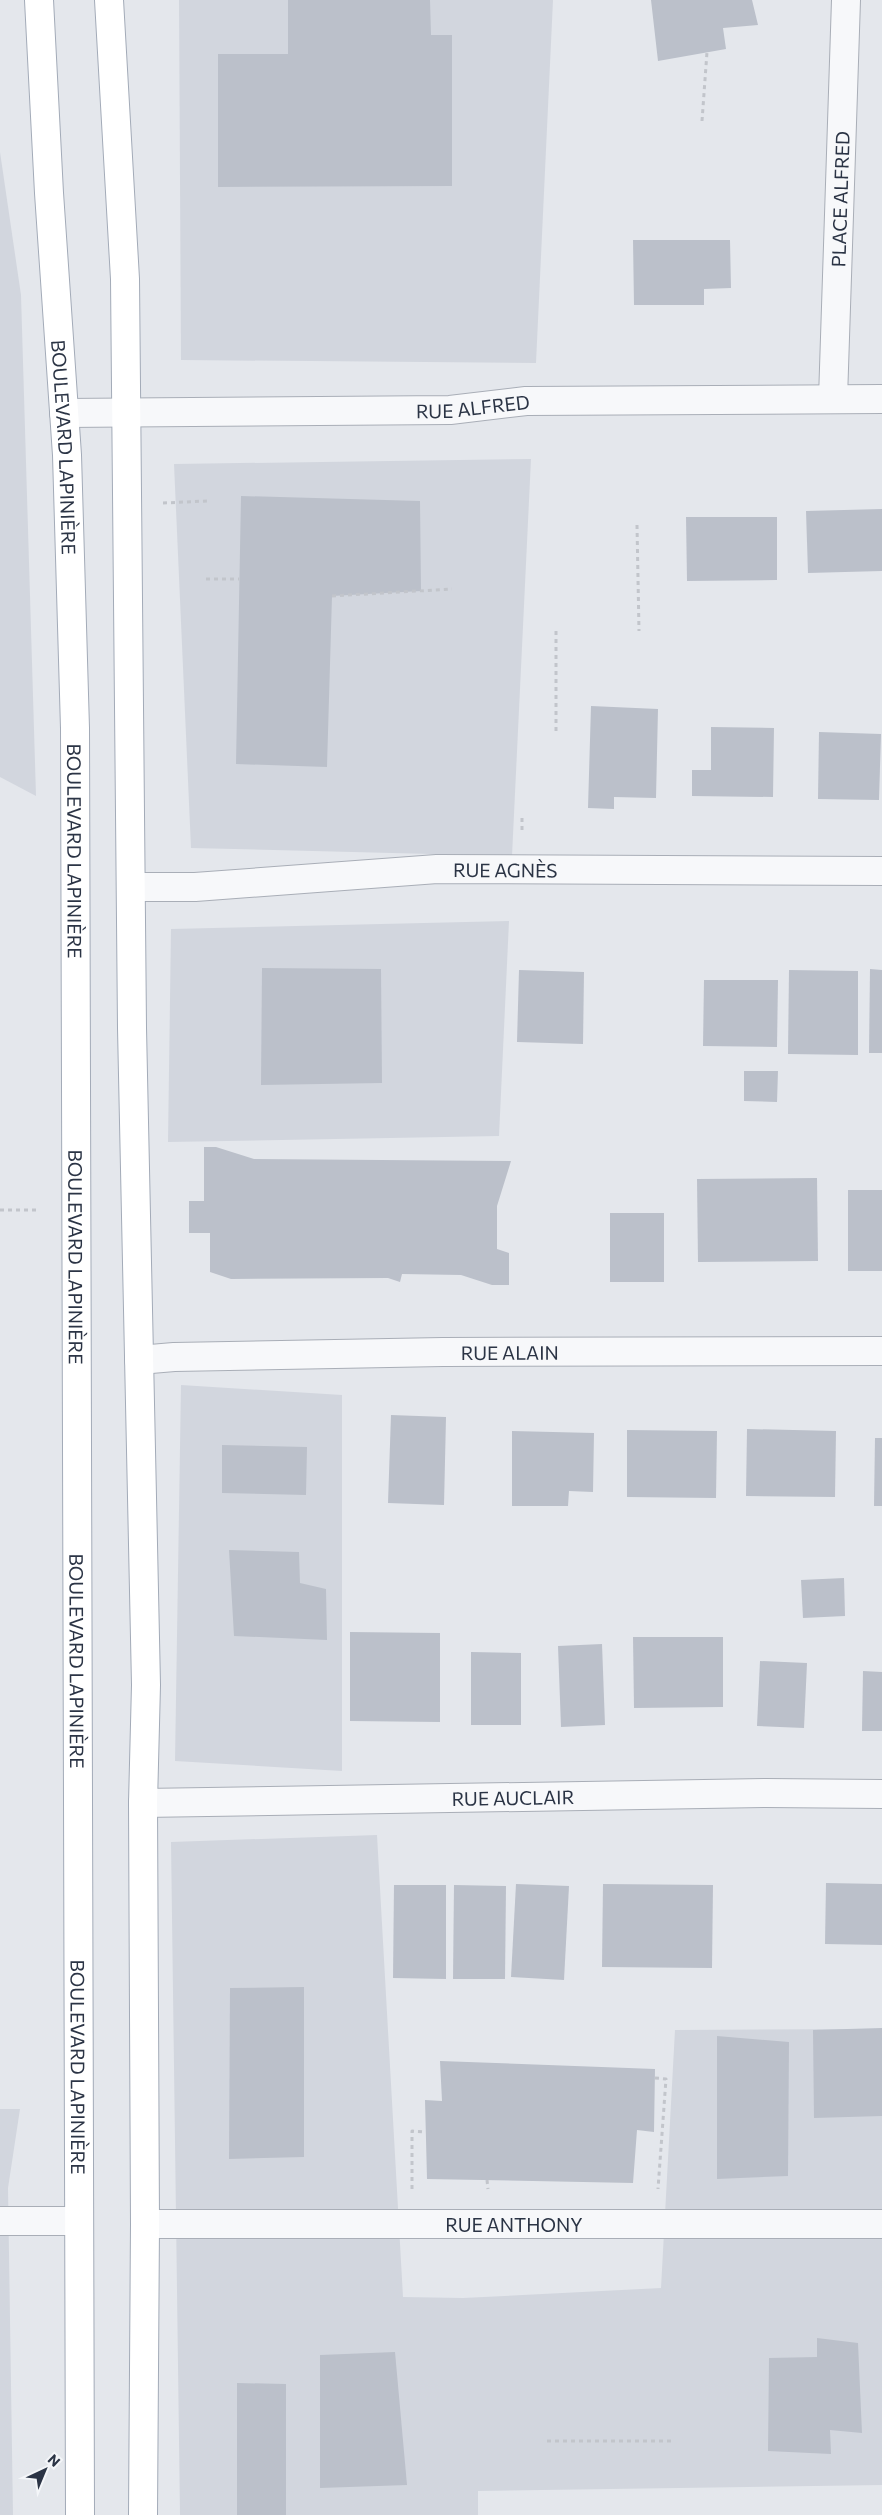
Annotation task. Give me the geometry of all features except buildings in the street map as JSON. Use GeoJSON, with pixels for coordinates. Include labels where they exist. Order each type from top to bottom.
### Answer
{"type":"FeatureCollection","features":[{"type":"Feature","properties":{"kind":"main road","name":"BOULEVARD LAPINIÈRE"},"geometry":{"type":"LineString","coordinates":[[38,0],[64,413],[75,728],[80,2503]]}},
{"type":"Feature","properties":{"kind":"main road"},"geometry":{"type":"LineString","coordinates":[[109,0],[125,279],[131,887],[146,1685],[143,1803],[145,2224],[143,2515]]}},
{"type":"Feature","properties":{"kind":"main road"},"geometry":{"type":"LineString","coordinates":[[66,2515],[80,2503]]}},
{"type":"Feature","properties":{"kind":"street","name":"PLACE ALFRED"},"geometry":{"type":"LineString","coordinates":[[834,399],[846,0]]}},
{"type":"Feature","properties":{"kind":"street","name":"RUE ALFRED"},"geometry":{"type":"LineString","coordinates":[[64,413],[450,410],[526,401],[882,399]]}},
{"type":"Feature","properties":{"kind":"street","name":"RUE AGNÈS"},"geometry":{"type":"LineString","coordinates":[[131,887],[195,887],[438,869],[882,871]]}},
{"type":"Feature","properties":{"kind":"street","name":"RUE ALAIN"},"geometry":{"type":"LineString","coordinates":[[139,1360],[174,1357],[443,1352],[882,1351]]}},
{"type":"Feature","properties":{"kind":"street","name":"RUE AUCLAIR"},"geometry":{"type":"LineString","coordinates":[[143,1803],[766,1793],[882,1794]]}},
{"type":"Feature","properties":{"kind":"street"},"geometry":{"type":"LineString","coordinates":[[0,2221],[79,2221]]}},
{"type":"Feature","properties":{"kind":"street","name":"RUE ANTHONY"},"geometry":{"type":"LineString","coordinates":[[145,2224],[882,2224]]}},
{"type":"Feature","properties":{"kind":"path"},"geometry":{"type":"LineString","coordinates":[[702,121],[707,52]]}},
{"type":"Feature","properties":{"kind":"path"},"geometry":{"type":"LineString","coordinates":[[158,503],[207,501]]}},
{"type":"Feature","properties":{"kind":"path"},"geometry":{"type":"LineString","coordinates":[[638,525],[639,632]]}},
{"type":"Feature","properties":{"kind":"path"},"geometry":{"type":"LineString","coordinates":[[206,579],[240,579]]}},
{"type":"Feature","properties":{"kind":"path"},"geometry":{"type":"LineString","coordinates":[[332,596],[452,589]]}},
{"type":"Feature","properties":{"kind":"path"},"geometry":{"type":"LineString","coordinates":[[556,631],[556,733]]}},
{"type":"Feature","properties":{"kind":"path"},"geometry":{"type":"LineString","coordinates":[[0,1210],[45,1210]]}},
{"type":"Feature","properties":{"kind":"path"},"geometry":{"type":"LineString","coordinates":[[655,2078],[666,2079],[655,2224]]}},
{"type":"Feature","properties":{"kind":"path"},"geometry":{"type":"LineString","coordinates":[[412,2224],[412,2131],[425,2132]]}},
{"type":"Feature","properties":{"kind":"path"},"geometry":{"type":"LineString","coordinates":[[547,2441],[671,2441]]}},
{"type":"Feature","properties":{"kind":"shaded area"},"geometry":{"type":"Polygon","coordinates":[[[179,0],[553,0],[536,363],[181,360],[179,0]]]}},
{"type":"Feature","properties":{"kind":"shaded area"},"geometry":{"type":"Polygon","coordinates":[[[0,152],[21,295],[36,796],[0,777],[0,152]]]}},
{"type":"Feature","properties":{"kind":"shaded area"},"geometry":{"type":"Polygon","coordinates":[[[531,459],[512,856],[191,848],[174,464],[531,459]]]}},
{"type":"Feature","properties":{"kind":"shaded area"},"geometry":{"type":"Polygon","coordinates":[[[509,921],[499,1136],[168,1142],[171,929],[509,921]]]}},
{"type":"Feature","properties":{"kind":"shaded area"},"geometry":{"type":"Polygon","coordinates":[[[181,1385],[342,1395],[342,1771],[175,1761],[181,1385]]]}},
{"type":"Feature","properties":{"kind":"shaded area"},"geometry":{"type":"Polygon","coordinates":[[[377,1835],[403,2297],[463,2298],[661,2288],[675,2030],[882,2029],[882,2485],[478,2491],[478,2515],[180,2515],[171,1842],[377,1835]]]}},
{"type":"Feature","properties":{"kind":"shaded area"},"geometry":{"type":"Polygon","coordinates":[[[0,2109],[20,2109],[8,2188],[13,2515],[0,2515],[0,2109]]]}}]}
